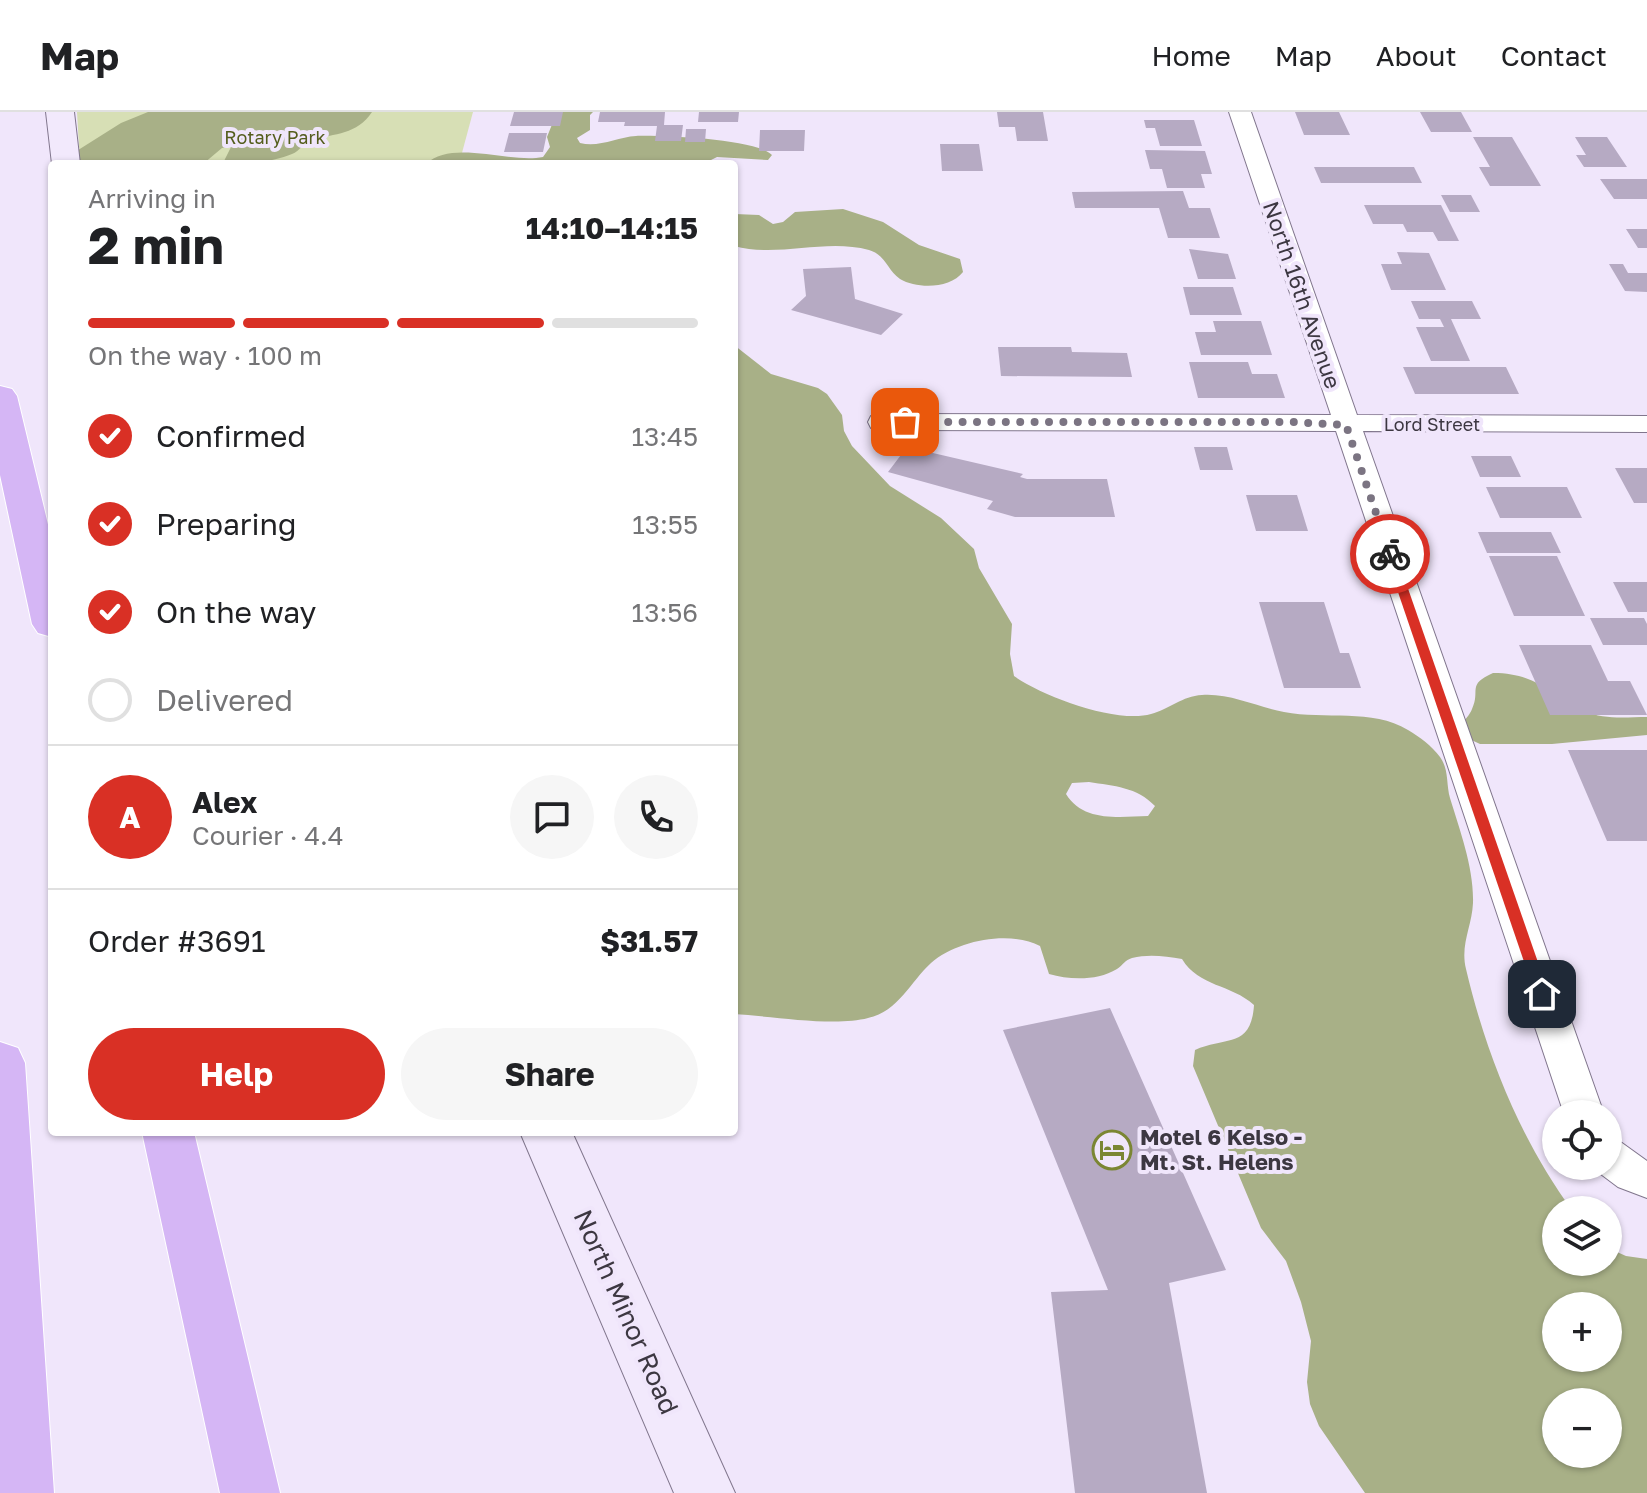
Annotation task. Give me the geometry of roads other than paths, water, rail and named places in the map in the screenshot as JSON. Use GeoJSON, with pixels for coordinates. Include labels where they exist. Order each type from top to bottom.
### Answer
{"type":"FeatureCollection","features":[{"type":"Feature","properties":{"kind":"highway"},"geometry":{"type":"LineString","coordinates":[[0,396],[48,606]]}},
{"type":"Feature","properties":{"kind":"highway"},"geometry":{"type":"LineString","coordinates":[[0,1063],[24,1493]]}},
{"type":"Feature","properties":{"kind":"highway"},"geometry":{"type":"LineString","coordinates":[[169,1136],[250,1493]]}},
{"type":"Feature","properties":{"kind":"street"},"geometry":{"type":"LineString","coordinates":[[60,112],[66,160]]}},
{"type":"Feature","properties":{"kind":"street","name":"North 16th Avenue"},"geometry":{"type":"LineString","coordinates":[[1240,112],[1579,1100]]}},
{"type":"Feature","properties":{"kind":"street","name":"Lord Street"},"geometry":{"type":"LineString","coordinates":[[881,422],[1647,424]]}},
{"type":"Feature","properties":{"kind":"street","name":"North Minor Road"},"geometry":{"type":"LineString","coordinates":[[548,1136],[705,1493]]}},
{"type":"Feature","properties":{"kind":"place","name":"Motel 6 Kelso - Mt. St. Helens"},"geometry":{"type":"Point","coordinates":[1112,1150]}},
{"type":"Feature","properties":{"kind":"park label","name":"Rotary Park"},"geometry":{"type":"Point","coordinates":[275,138]}}]}
